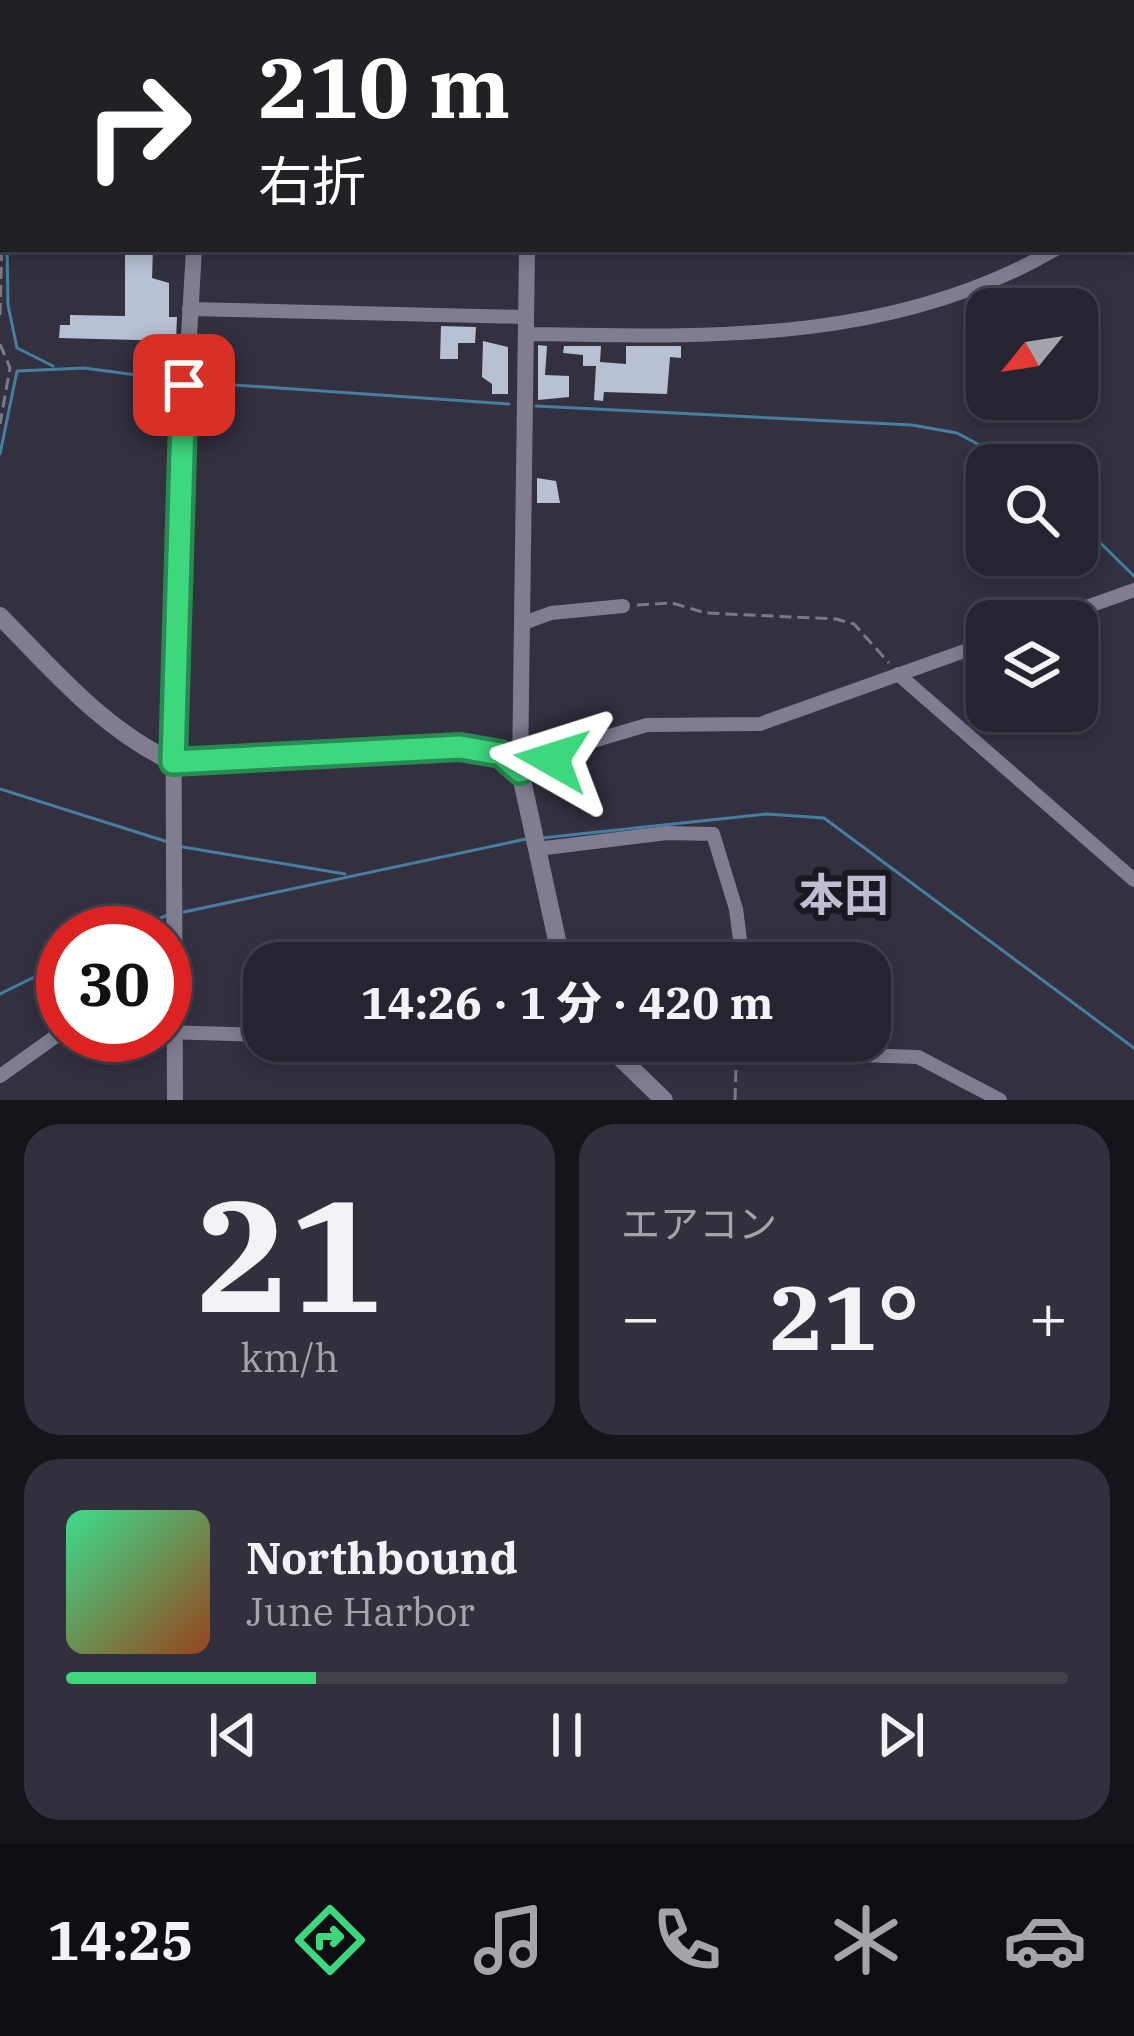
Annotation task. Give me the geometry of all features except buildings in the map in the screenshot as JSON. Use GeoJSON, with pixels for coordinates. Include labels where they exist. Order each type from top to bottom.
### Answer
{"type":"FeatureCollection","features":[{"type":"Feature","properties":{"kind":"main road"},"geometry":{"type":"LineString","coordinates":[[0,616],[101,718],[136,745],[173,762],[460,747],[501,754],[520,771],[557,942]]}},
{"type":"Feature","properties":{"kind":"main road"},"geometry":{"type":"LineString","coordinates":[[624,1062],[664,1100]]}},
{"type":"Feature","properties":{"kind":"street"},"geometry":{"type":"LineString","coordinates":[[172,906],[177,483],[194,252]]}},
{"type":"Feature","properties":{"kind":"street"},"geometry":{"type":"LineString","coordinates":[[527,252],[520,771],[579,745],[647,725],[760,724],[966,650]]}},
{"type":"Feature","properties":{"kind":"street"},"geometry":{"type":"LineString","coordinates":[[190,309],[701,337],[826,329],[882,320],[1051,252]]}},
{"type":"Feature","properties":{"kind":"street"},"geometry":{"type":"LineString","coordinates":[[1098,604],[1133,592]]}},
{"type":"Feature","properties":{"kind":"street"},"geometry":{"type":"LineString","coordinates":[[521,624],[550,613],[623,606]]}},
{"type":"Feature","properties":{"kind":"street"},"geometry":{"type":"LineString","coordinates":[[898,674],[1134,880]]}},
{"type":"Feature","properties":{"kind":"street"},"geometry":{"type":"LineString","coordinates":[[537,849],[667,833],[713,834],[736,910],[740,942]]}},
{"type":"Feature","properties":{"kind":"street"},"geometry":{"type":"LineString","coordinates":[[192,1033],[243,1034]]}},
{"type":"Feature","properties":{"kind":"street"},"geometry":{"type":"LineString","coordinates":[[0,1076],[36,1050]]}},
{"type":"Feature","properties":{"kind":"street"},"geometry":{"type":"LineString","coordinates":[[891,1056],[918,1057],[1000,1100]]}},
{"type":"Feature","properties":{"kind":"street"},"geometry":{"type":"LineString","coordinates":[[172,1062],[175,1100]]}},
{"type":"Feature","properties":{"kind":"path"},"geometry":{"type":"LineString","coordinates":[[0,315],[2,252]]}},
{"type":"Feature","properties":{"kind":"path"},"geometry":{"type":"LineString","coordinates":[[0,344],[10,368],[0,424]]}},
{"type":"Feature","properties":{"kind":"path"},"geometry":{"type":"LineString","coordinates":[[0,380],[8,380]]}},
{"type":"Feature","properties":{"kind":"path"},"geometry":{"type":"LineString","coordinates":[[623,606],[673,603],[706,613],[854,623],[898,674]]}},
{"type":"Feature","properties":{"kind":"path"},"geometry":{"type":"LineString","coordinates":[[736,1100],[737,1062]]}},
{"type":"Feature","properties":{"kind":"waterway"},"geometry":{"type":"LineString","coordinates":[[7,252],[8,305],[17,348],[53,366]]}},
{"type":"Feature","properties":{"kind":"waterway"},"geometry":{"type":"LineString","coordinates":[[0,454],[17,371],[84,368],[181,381]]}},
{"type":"Feature","properties":{"kind":"waterway"},"geometry":{"type":"LineString","coordinates":[[191,382],[509,404]]}},
{"type":"Feature","properties":{"kind":"waterway"},"geometry":{"type":"LineString","coordinates":[[536,406],[912,425],[957,433],[978,444]]}},
{"type":"Feature","properties":{"kind":"waterway"},"geometry":{"type":"LineString","coordinates":[[1098,541],[1134,576]]}},
{"type":"Feature","properties":{"kind":"waterway"},"geometry":{"type":"LineString","coordinates":[[0,789],[168,842]]}},
{"type":"Feature","properties":{"kind":"waterway"},"geometry":{"type":"LineString","coordinates":[[542,838],[767,814],[824,818],[1134,1048]]}},
{"type":"Feature","properties":{"kind":"waterway"},"geometry":{"type":"LineString","coordinates":[[192,910],[526,839]]}},
{"type":"Feature","properties":{"kind":"waterway"},"geometry":{"type":"LineString","coordinates":[[183,847],[345,874]]}},
{"type":"Feature","properties":{"kind":"waterway"},"geometry":{"type":"LineString","coordinates":[[0,994],[36,976]]}},
{"type":"Feature","properties":{"kind":"district","name":"本田"},"geometry":{"type":"Point","coordinates":[844,895]}},
{"type":"Feature","properties":{"kind":"route"},"geometry":{"type":"LineString","coordinates":[[184,385],[173,613],[173,762],[460,747],[501,754],[520,771],[552,759]]}}]}
